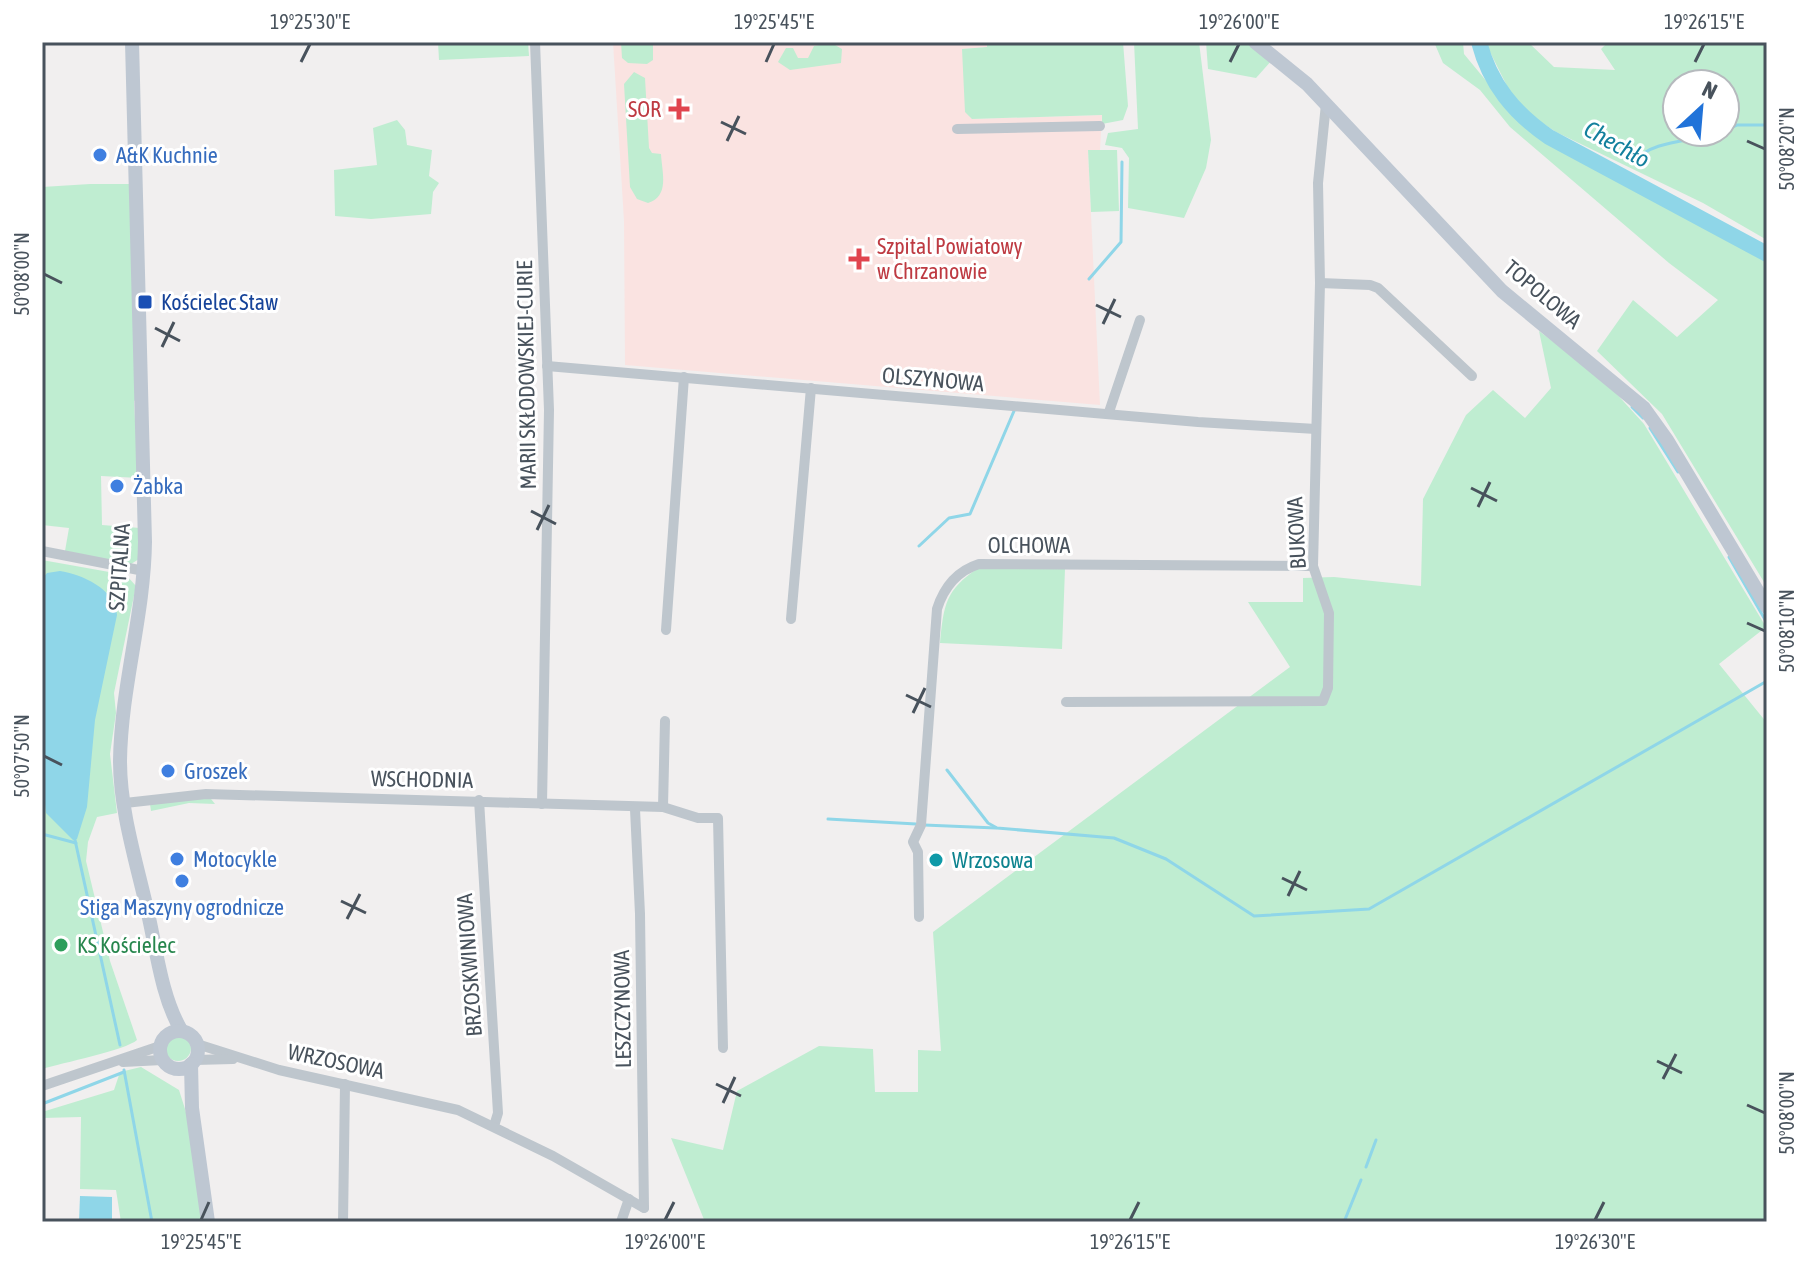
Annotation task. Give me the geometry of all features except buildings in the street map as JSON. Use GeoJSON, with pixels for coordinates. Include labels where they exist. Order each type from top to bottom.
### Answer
{"type":"FeatureCollection","features":[{"type":"Feature","properties":{"kind":"main road","name":"SZPITALNA"},"geometry":{"type":"LineString","coordinates":[[132,42],[142,331],[144,571],[122,727],[120,765],[125,803],[166,993],[167,1043]]}},
{"type":"Feature","properties":{"kind":"main road","name":"TOPOLOWA"},"geometry":{"type":"LineString","coordinates":[[1255,42],[1293,71],[1326,104],[1502,291],[1644,408],[1667,440],[1767,607]]}},
{"type":"Feature","properties":{"kind":"main road"},"geometry":{"type":"LineString","coordinates":[[167,1043],[191,1034],[192,1108],[208,1222]]}},
{"type":"Feature","properties":{"kind":"main road"},"geometry":{"type":"LineString","coordinates":[[167,1043],[190,1059]]}},
{"type":"Feature","properties":{"kind":"street","name":"MARII SKŁODOWSKIEJ-CURIE"},"geometry":{"type":"LineString","coordinates":[[535,42],[549,508],[542,804]]}},
{"type":"Feature","properties":{"kind":"street","name":"BUKOWA"},"geometry":{"type":"LineString","coordinates":[[1066,702],[1323,701],[1328,688],[1329,613],[1313,566],[1320,283],[1318,183],[1326,104]]}},
{"type":"Feature","properties":{"kind":"street"},"geometry":{"type":"LineString","coordinates":[[957,129],[1100,126]]}},
{"type":"Feature","properties":{"kind":"street"},"geometry":{"type":"LineString","coordinates":[[1320,283],[1378,288],[1472,376]]}},
{"type":"Feature","properties":{"kind":"street"},"geometry":{"type":"LineString","coordinates":[[1109,412],[1140,320]]}},
{"type":"Feature","properties":{"kind":"street","name":"OLSZYNOWA"},"geometry":{"type":"LineString","coordinates":[[547,366],[1316,429]]}},
{"type":"Feature","properties":{"kind":"street"},"geometry":{"type":"LineString","coordinates":[[666,630],[684,377]]}},
{"type":"Feature","properties":{"kind":"street"},"geometry":{"type":"LineString","coordinates":[[791,619],[811,388]]}},
{"type":"Feature","properties":{"kind":"street"},"geometry":{"type":"LineString","coordinates":[[42,551],[144,571]]}},
{"type":"Feature","properties":{"kind":"street","name":"OLCHOWA"},"geometry":{"type":"LineString","coordinates":[[919,917],[918,852],[913,842],[921,825],[937,609],[946,589],[960,572],[979,564],[1313,566]]}},
{"type":"Feature","properties":{"kind":"street"},"geometry":{"type":"LineString","coordinates":[[663,807],[665,721]]}},
{"type":"Feature","properties":{"kind":"street","name":"WSCHODNIA"},"geometry":{"type":"LineString","coordinates":[[125,803],[206,794],[479,800],[635,809],[663,807],[698,818],[718,818],[723,1048]]}},
{"type":"Feature","properties":{"kind":"street","name":"BRZOSKWINIOWA"},"geometry":{"type":"LineString","coordinates":[[479,800],[498,1113],[494,1126]]}},
{"type":"Feature","properties":{"kind":"street","name":"LESZCZYNOWA"},"geometry":{"type":"LineString","coordinates":[[635,809],[640,914],[644,1208]]}},
{"type":"Feature","properties":{"kind":"street"},"geometry":{"type":"LineString","coordinates":[[42,1086],[167,1043]]}},
{"type":"Feature","properties":{"kind":"street","name":"WRZOSOWA"},"geometry":{"type":"LineString","coordinates":[[190,1059],[235,1059],[431,1102],[494,1126],[644,1208]]}},
{"type":"Feature","properties":{"kind":"street"},"geometry":{"type":"LineString","coordinates":[[343,1222],[345,1084]]}},
{"type":"Feature","properties":{"kind":"street"},"geometry":{"type":"LineString","coordinates":[[621,1222],[629,1199]]}},
{"type":"Feature","properties":{"kind":"shaded area","name":"Szpital Powiatowy w Chrzanowie"},"geometry":{"type":"Polygon","coordinates":[[[613,42],[987,42],[988,47],[962,49],[972,119],[1102,115],[1100,150],[1088,151],[1100,405],[625,365],[624,221],[613,42]]]}},
{"type":"Feature","properties":{"kind":"green space"},"geometry":{"type":"Polygon","coordinates":[[[438,42],[528,42],[529,56],[439,60],[438,42]]]}},
{"type":"Feature","properties":{"kind":"green space"},"geometry":{"type":"Polygon","coordinates":[[[621,42],[653,42],[653,60],[647,64],[628,63],[622,58],[621,42]]]}},
{"type":"Feature","properties":{"kind":"green space"},"geometry":{"type":"Polygon","coordinates":[[[987,42],[1123,42],[1128,106],[1123,120],[1102,124],[1102,115],[972,119],[965,112],[962,49],[987,47],[987,42]]]}},
{"type":"Feature","properties":{"kind":"green space"},"geometry":{"type":"Polygon","coordinates":[[[1134,42],[1199,42],[1211,140],[1206,168],[1184,218],[1128,208],[1129,158],[1122,148],[1105,145],[1108,133],[1138,129],[1134,42]]]}},
{"type":"Feature","properties":{"kind":"green space"},"geometry":{"type":"Polygon","coordinates":[[[1206,42],[1245,42],[1272,60],[1256,78],[1208,69],[1206,42]]]}},
{"type":"Feature","properties":{"kind":"green space"},"geometry":{"type":"Polygon","coordinates":[[[1434,42],[1463,42],[1464,54],[1521,123],[1767,258],[1767,587],[1662,414],[1597,351],[1633,300],[1677,337],[1718,300],[1669,263],[1510,127],[1480,90],[1443,63],[1434,42]]]}},
{"type":"Feature","properties":{"kind":"green space"},"geometry":{"type":"Polygon","coordinates":[[[1485,42],[1528,42],[1554,67],[1615,70],[1601,49],[1608,42],[1767,42],[1767,240],[1703,203],[1556,132],[1517,106],[1485,42]]]}},
{"type":"Feature","properties":{"kind":"green space"},"geometry":{"type":"Polygon","coordinates":[[[835,45],[842,49],[841,63],[790,70],[778,62],[786,48],[793,48],[798,58],[808,58],[814,46],[835,45]]]}},
{"type":"Feature","properties":{"kind":"green space"},"geometry":{"type":"Polygon","coordinates":[[[634,72],[645,78],[649,148],[652,153],[661,154],[662,189],[655,200],[648,203],[637,199],[630,187],[624,84],[634,72]]]}},
{"type":"Feature","properties":{"kind":"green space"},"geometry":{"type":"Polygon","coordinates":[[[397,120],[405,130],[407,145],[432,150],[429,176],[439,183],[433,192],[431,214],[371,219],[335,216],[334,170],[377,165],[373,128],[397,120]]]}},
{"type":"Feature","properties":{"kind":"green space"},"geometry":{"type":"Polygon","coordinates":[[[1088,150],[1117,150],[1119,211],[1091,212],[1088,150]]]}},
{"type":"Feature","properties":{"kind":"green space"},"geometry":{"type":"Polygon","coordinates":[[[133,184],[137,399],[134,401],[135,420],[139,424],[139,478],[101,476],[102,525],[140,528],[139,559],[131,564],[65,551],[69,528],[42,525],[42,187],[133,184]]]}},
{"type":"Feature","properties":{"kind":"green space"},"geometry":{"type":"Polygon","coordinates":[[[1539,331],[1605,381],[1644,424],[1766,627],[1719,664],[1767,723],[1767,1222],[705,1222],[671,1138],[723,1150],[737,1091],[819,1046],[873,1049],[875,1092],[918,1092],[918,1050],[941,1051],[933,932],[1290,667],[1248,602],[1303,602],[1303,578],[1334,577],[1421,586],[1423,499],[1466,415],[1493,390],[1525,418],[1551,388],[1539,331]]]}},
{"type":"Feature","properties":{"kind":"green space"},"geometry":{"type":"Polygon","coordinates":[[[42,560],[126,575],[136,586],[114,693],[116,713],[110,754],[117,813],[97,817],[88,842],[86,861],[110,961],[137,1040],[107,1052],[42,1069],[42,560]]]}},
{"type":"Feature","properties":{"kind":"green space"},"geometry":{"type":"Polygon","coordinates":[[[978,568],[1065,569],[1062,649],[940,643],[948,600],[959,584],[978,568]]]}},
{"type":"Feature","properties":{"kind":"green space"},"geometry":{"type":"Polygon","coordinates":[[[211,799],[215,804],[189,803],[151,811],[150,804],[211,799]]]}},
{"type":"Feature","properties":{"kind":"green space"},"geometry":{"type":"Polygon","coordinates":[[[178,1035],[187,1039],[191,1048],[187,1057],[178,1061],[169,1057],[165,1048],[169,1039],[178,1035]]]}},
{"type":"Feature","properties":{"kind":"green space"},"geometry":{"type":"Polygon","coordinates":[[[141,1067],[179,1090],[191,1128],[202,1222],[121,1222],[116,1190],[80,1189],[81,1117],[42,1118],[42,1112],[114,1090],[120,1072],[141,1067]]]}},
{"type":"Feature","properties":{"kind":"water"},"geometry":{"type":"Polygon","coordinates":[[[60,571],[78,575],[104,590],[111,598],[117,615],[95,720],[87,807],[77,839],[73,840],[46,813],[45,804],[42,579],[47,573],[60,571]]]}},
{"type":"Feature","properties":{"kind":"water"},"geometry":{"type":"Polygon","coordinates":[[[80,1196],[112,1197],[112,1219],[79,1222],[80,1196]]]}},
{"type":"Feature","properties":{"kind":"waterway","name":"Chechło"},"geometry":{"type":"LineString","coordinates":[[1479,42],[1497,84],[1514,107],[1536,128],[1767,254]]}},
{"type":"Feature","properties":{"kind":"waterway"},"geometry":{"type":"LineString","coordinates":[[1741,125],[1767,125]]}},
{"type":"Feature","properties":{"kind":"waterway"},"geometry":{"type":"LineString","coordinates":[[1636,161],[1661,146]]}},
{"type":"Feature","properties":{"kind":"waterway"},"geometry":{"type":"LineString","coordinates":[[1089,279],[1121,242],[1122,162]]}},
{"type":"Feature","properties":{"kind":"waterway","name":"Chechło"},"geometry":{"type":"LineString","coordinates":[[1607,167],[1612,164]]}},
{"type":"Feature","properties":{"kind":"waterway"},"geometry":{"type":"LineString","coordinates":[[1632,407],[1643,418]]}},
{"type":"Feature","properties":{"kind":"waterway"},"geometry":{"type":"LineString","coordinates":[[919,546],[949,518],[970,514],[1014,411]]}},
{"type":"Feature","properties":{"kind":"waterway"},"geometry":{"type":"LineString","coordinates":[[1650,428],[1678,472]]}},
{"type":"Feature","properties":{"kind":"waterway"},"geometry":{"type":"LineString","coordinates":[[1729,557],[1767,623]]}},
{"type":"Feature","properties":{"kind":"waterway"},"geometry":{"type":"LineString","coordinates":[[947,770],[988,823],[997,828],[1114,838],[1166,859],[1254,916],[1369,909],[1767,681]]}},
{"type":"Feature","properties":{"kind":"waterway"},"geometry":{"type":"LineString","coordinates":[[828,819],[916,824]]}},
{"type":"Feature","properties":{"kind":"waterway"},"geometry":{"type":"LineString","coordinates":[[924,825],[996,828]]}},
{"type":"Feature","properties":{"kind":"waterway"},"geometry":{"type":"LineString","coordinates":[[42,834],[76,843]]}},
{"type":"Feature","properties":{"kind":"waterway"},"geometry":{"type":"LineString","coordinates":[[75,840],[120,1045]]}},
{"type":"Feature","properties":{"kind":"waterway"},"geometry":{"type":"LineString","coordinates":[[124,1070],[152,1222]]}},
{"type":"Feature","properties":{"kind":"waterway"},"geometry":{"type":"LineString","coordinates":[[42,1104],[124,1072]]}},
{"type":"Feature","properties":{"kind":"waterway"},"geometry":{"type":"LineString","coordinates":[[1366,1167],[1376,1140]]}},
{"type":"Feature","properties":{"kind":"waterway"},"geometry":{"type":"LineString","coordinates":[[1344,1222],[1361,1180]]}},
{"type":"Feature","properties":{"kind":"place","name":"SOR"},"geometry":{"type":"Point","coordinates":[679,109]}},
{"type":"Feature","properties":{"kind":"place","name":"A&K Kuchnie"},"geometry":{"type":"Point","coordinates":[100,155]}},
{"type":"Feature","properties":{"kind":"place","name":"Szpital Powiatowy w Chrzanowie"},"geometry":{"type":"Point","coordinates":[859,259]}},
{"type":"Feature","properties":{"kind":"place","name":"Kościelec Staw"},"geometry":{"type":"Point","coordinates":[145,302]}},
{"type":"Feature","properties":{"kind":"place","name":"Żabka"},"geometry":{"type":"Point","coordinates":[117,486]}},
{"type":"Feature","properties":{"kind":"place","name":"Groszek"},"geometry":{"type":"Point","coordinates":[168,771]}},
{"type":"Feature","properties":{"kind":"place","name":"Motocykle"},"geometry":{"type":"Point","coordinates":[177,859]}},
{"type":"Feature","properties":{"kind":"place","name":"Wrzosowa"},"geometry":{"type":"Point","coordinates":[936,860]}},
{"type":"Feature","properties":{"kind":"place","name":"Stiga Maszyny ogrodnicze"},"geometry":{"type":"Point","coordinates":[182,881]}},
{"type":"Feature","properties":{"kind":"place","name":"KS Kościelec"},"geometry":{"type":"Point","coordinates":[61,945]}}]}
